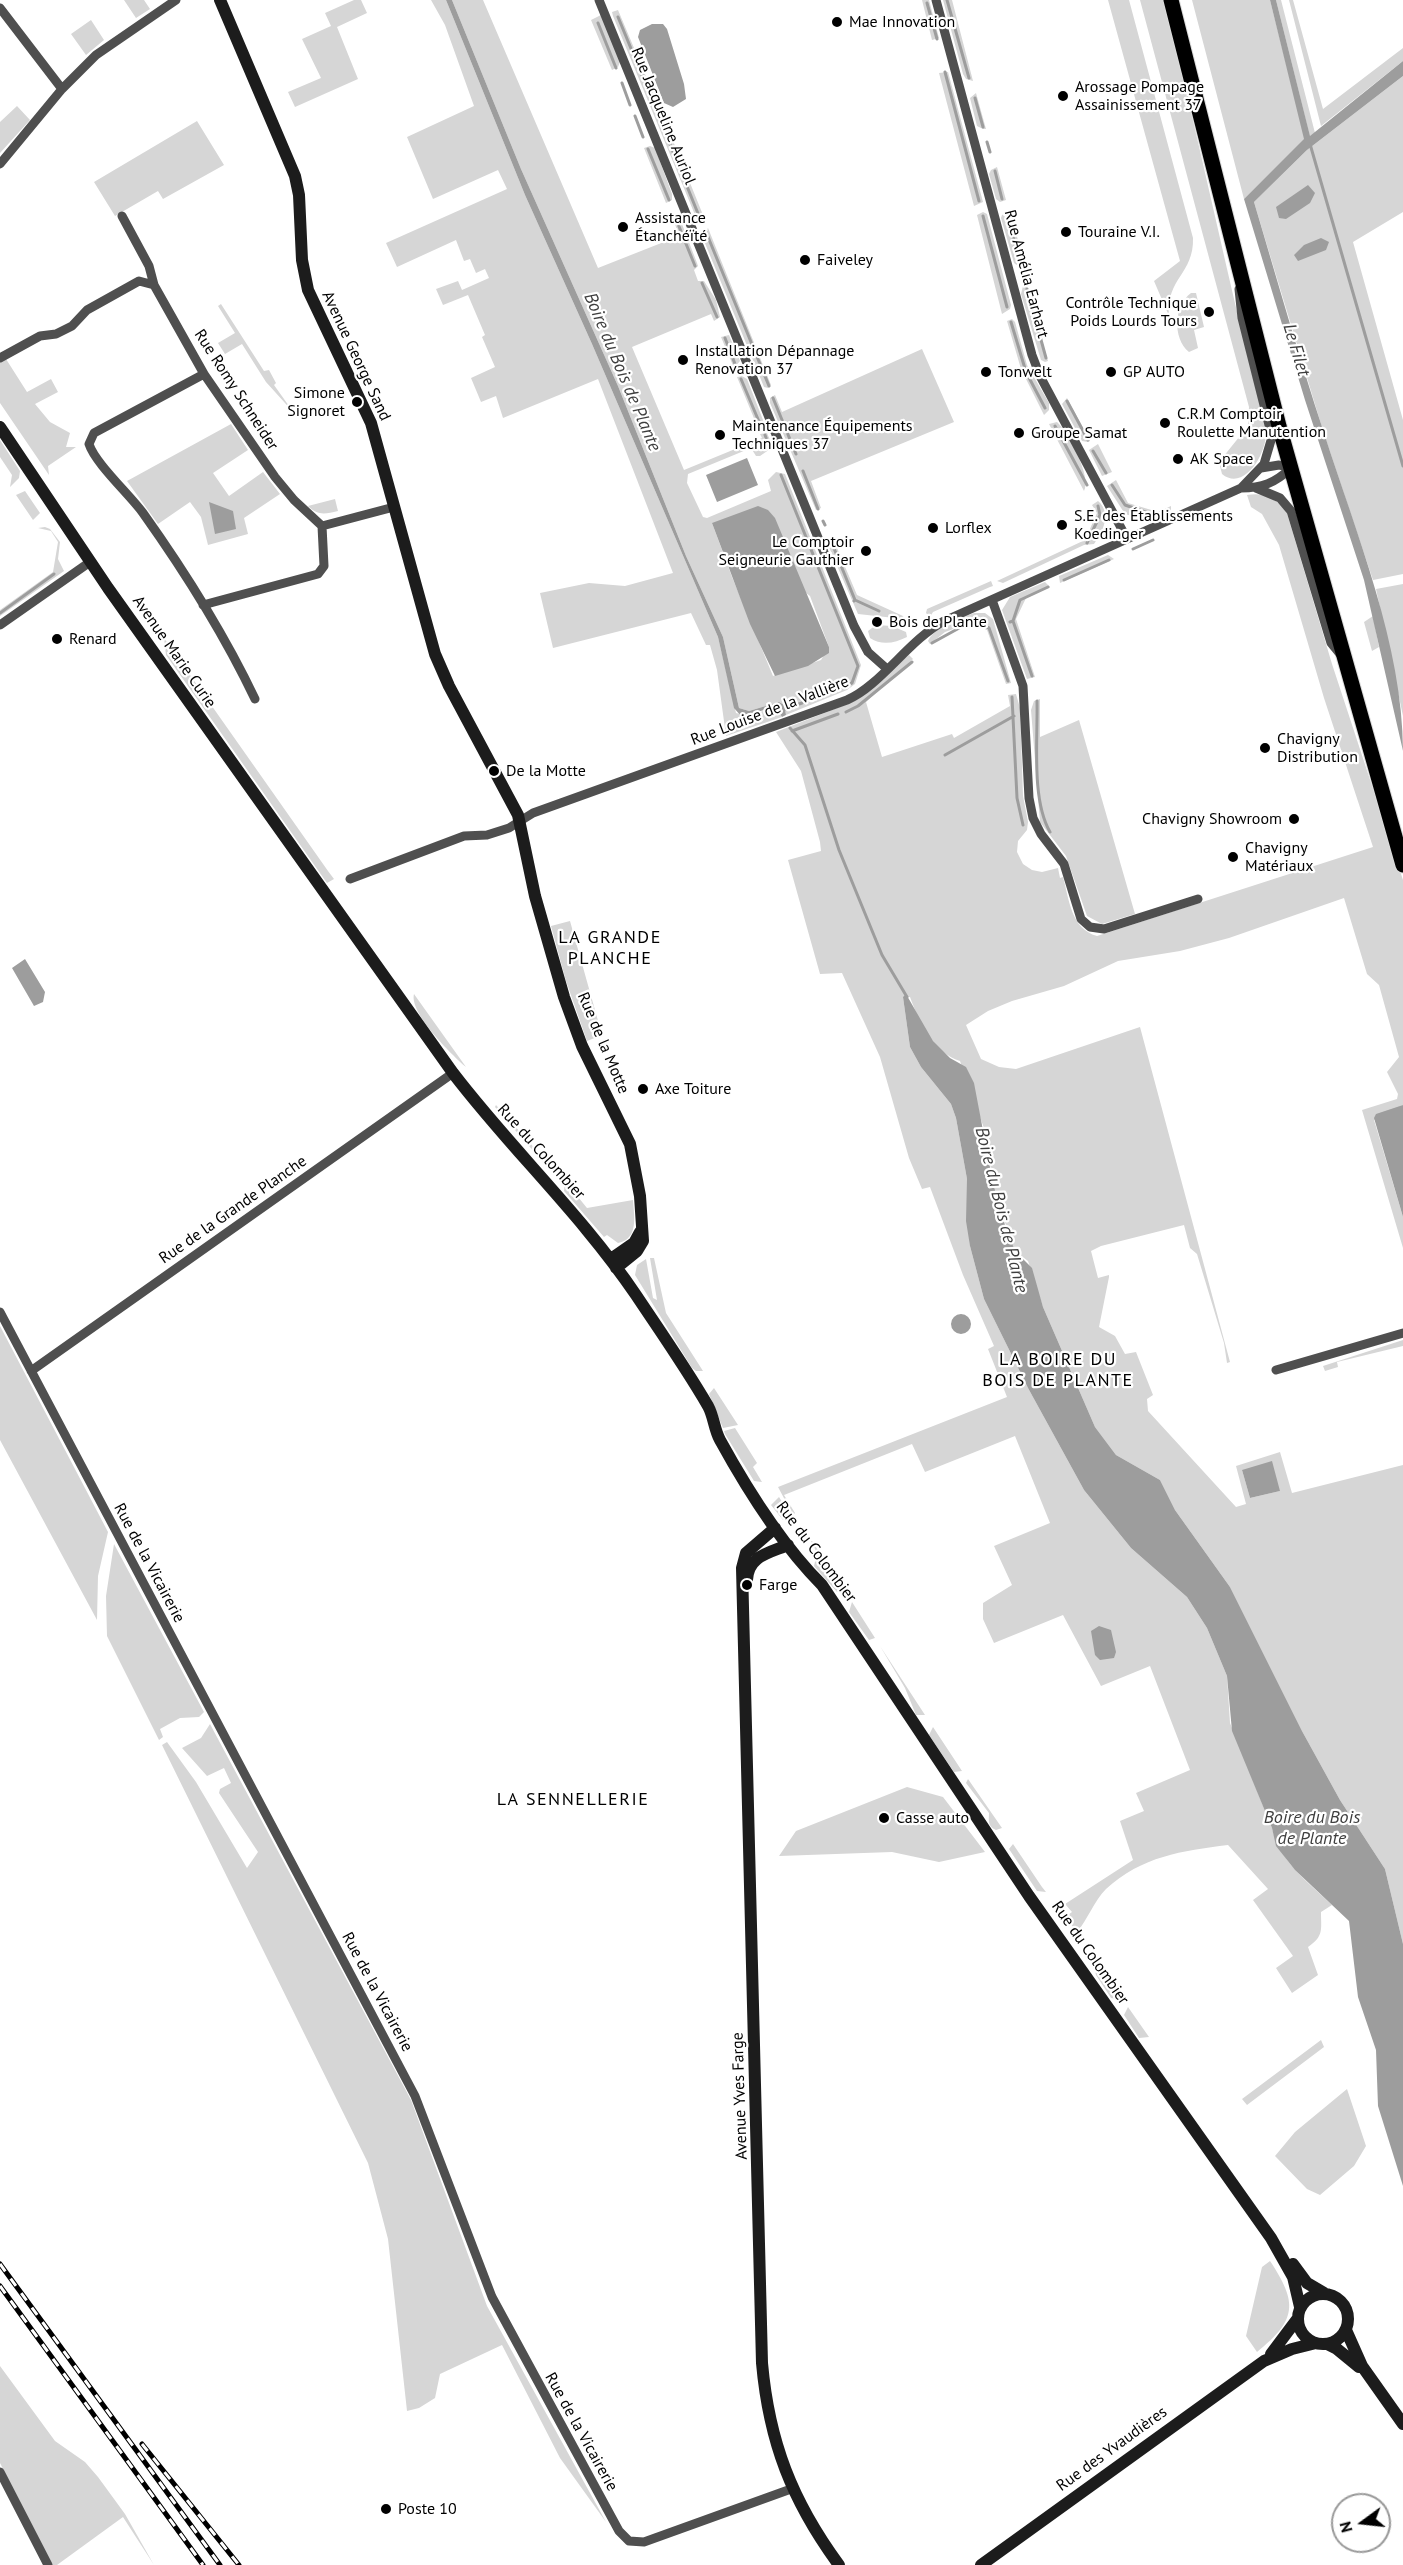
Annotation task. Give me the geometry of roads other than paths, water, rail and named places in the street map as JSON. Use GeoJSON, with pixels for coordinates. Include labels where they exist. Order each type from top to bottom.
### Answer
{"type":"FeatureCollection","features":[{"type":"Feature","properties":{"kind":"main road"},"geometry":{"type":"LineString","coordinates":[[1171,0],[1239,275],[1343,656],[1403,865]]}},
{"type":"Feature","properties":{"kind":"street"},"geometry":{"type":"LineString","coordinates":[[0,164],[62,89],[111,42],[177,0]]}},
{"type":"Feature","properties":{"kind":"street","name":"Avenue George Sand"},"geometry":{"type":"LineString","coordinates":[[220,0],[295,176],[299,195],[302,260],[308,290],[314,308],[367,414],[439,665],[520,821]]}},
{"type":"Feature","properties":{"kind":"street","name":"Rue Jacqueline Auriol"},"geometry":{"type":"LineString","coordinates":[[599,0],[858,636],[868,652],[886,668]]}},
{"type":"Feature","properties":{"kind":"street","name":"Rue Amélia Earhart"},"geometry":{"type":"LineString","coordinates":[[936,0],[1034,361],[1127,539]]}},
{"type":"Feature","properties":{"kind":"street"},"geometry":{"type":"LineString","coordinates":[[0,8],[62,89]]}},
{"type":"Feature","properties":{"kind":"street","name":"Rue Romy Schneider"},"geometry":{"type":"LineString","coordinates":[[122,216],[149,266],[154,285],[204,374],[275,477],[294,500],[322,526]]}},
{"type":"Feature","properties":{"kind":"street"},"geometry":{"type":"LineString","coordinates":[[0,358],[40,336],[56,334],[72,326],[87,310],[140,281],[149,266]]}},
{"type":"Feature","properties":{"kind":"street","name":"Rue Louise de la Vallière"},"geometry":{"type":"LineString","coordinates":[[350,879],[470,835],[487,835],[533,813],[847,700],[861,692],[935,626],[1241,488],[1261,468],[1269,454],[1272,437],[1242,318],[1239,275]]}},
{"type":"Feature","properties":{"kind":"street"},"geometry":{"type":"LineString","coordinates":[[140,281],[154,285]]}},
{"type":"Feature","properties":{"kind":"street"},"geometry":{"type":"LineString","coordinates":[[204,374],[94,433],[89,444],[150,522],[203,604],[255,699]]}},
{"type":"Feature","properties":{"kind":"street","name":"Avenue Marie Curie"},"geometry":{"type":"LineString","coordinates":[[0,427],[90,562],[325,894]]}},
{"type":"Feature","properties":{"kind":"street"},"geometry":{"type":"LineString","coordinates":[[1261,468],[1279,465],[1291,468]]}},
{"type":"Feature","properties":{"kind":"street","name":"Rue Louise de la Vallière"},"geometry":{"type":"LineString","coordinates":[[1241,488],[1256,488],[1279,479],[1291,468]]}},
{"type":"Feature","properties":{"kind":"street","name":"Rue Louise de la Vallière"},"geometry":{"type":"LineString","coordinates":[[1256,488],[1280,498],[1291,511],[1330,643],[1343,656]]}},
{"type":"Feature","properties":{"kind":"street"},"geometry":{"type":"LineString","coordinates":[[203,604],[318,574],[324,566],[322,526],[394,507]]}},
{"type":"Feature","properties":{"kind":"street"},"geometry":{"type":"LineString","coordinates":[[0,625],[90,562]]}},
{"type":"Feature","properties":{"kind":"street"},"geometry":{"type":"LineString","coordinates":[[992,600],[1023,686],[1029,798],[1033,818],[1041,834],[1064,864],[1081,919],[1090,927],[1104,929],[1198,899]]}},
{"type":"Feature","properties":{"kind":"street","name":"Rue de la Motte"},"geometry":{"type":"LineString","coordinates":[[520,821],[536,896],[564,997],[586,1055],[630,1144],[640,1196],[640,1247],[614,1263]]}},
{"type":"Feature","properties":{"kind":"street","name":"Rue du Colombier"},"geometry":{"type":"LineString","coordinates":[[325,894],[487,1117],[614,1263],[691,1378],[711,1414],[718,1437],[775,1528],[822,1585],[1029,1896],[1271,2238],[1306,2283],[1324,2293]]}},
{"type":"Feature","properties":{"kind":"street","name":"Rue de la Grande Planche"},"geometry":{"type":"LineString","coordinates":[[31,1371],[453,1073]]}},
{"type":"Feature","properties":{"kind":"street","name":"Rue de la Vicairerie"},"geometry":{"type":"LineString","coordinates":[[0,1312],[414,2096],[492,2297],[619,2531],[629,2541],[644,2542],[791,2489]]}},
{"type":"Feature","properties":{"kind":"street"},"geometry":{"type":"LineString","coordinates":[[1276,1370],[1403,1334]]}},
{"type":"Feature","properties":{"kind":"street","name":"Avenue Yves Farge"},"geometry":{"type":"LineString","coordinates":[[775,1528],[746,1553],[743,1560],[762,2362],[766,2406],[791,2489],[804,2514],[839,2565]]}},
{"type":"Feature","properties":{"kind":"street","name":"Avenue Yves Farge"},"geometry":{"type":"LineString","coordinates":[[745,1608],[748,1567],[760,1557],[788,1545]]}},
{"type":"Feature","properties":{"kind":"street","name":"Rue du Colombier"},"geometry":{"type":"LineString","coordinates":[[1271,2238],[1293,2277],[1299,2313]]}},
{"type":"Feature","properties":{"kind":"street"},"geometry":{"type":"LineString","coordinates":[[1321,2344],[1340,2338],[1346,2330],[1349,2318],[1339,2298],[1324,2293],[1310,2297],[1299,2313],[1303,2334],[1321,2344],[1345,2355],[1374,2383]]}},
{"type":"Feature","properties":{"kind":"street","name":"Rue des Yvaudières"},"geometry":{"type":"LineString","coordinates":[[981,2565],[1264,2361],[1283,2342],[1299,2313]]}},
{"type":"Feature","properties":{"kind":"street"},"geometry":{"type":"LineString","coordinates":[[1346,2330],[1356,2356],[1403,2424]]}},
{"type":"Feature","properties":{"kind":"street","name":"Rue des Yvaudières"},"geometry":{"type":"LineString","coordinates":[[1264,2361],[1292,2349],[1321,2344]]}},
{"type":"Feature","properties":{"kind":"street"},"geometry":{"type":"LineString","coordinates":[[0,2472],[48,2565]]}},
{"type":"Feature","properties":{"kind":"water"},"geometry":{"type":"Polygon","coordinates":[[[446,0],[452,0],[521,169],[618,386],[686,556],[723,637],[739,708],[749,711],[779,702],[784,705],[786,715],[782,717],[776,707],[741,716],[734,708],[718,637],[525,195],[446,0]]]}},
{"type":"Feature","properties":{"kind":"water","name":"Le Filet"},"geometry":{"type":"Polygon","coordinates":[[[1270,0],[1276,0],[1310,136],[1403,61],[1403,76],[1307,150],[1254,202],[1306,376],[1375,590],[1395,671],[1401,711],[1403,751],[1364,580],[1305,400],[1244,199],[1304,139],[1270,0]]]}},
{"type":"Feature","properties":{"kind":"water"},"geometry":{"type":"Polygon","coordinates":[[[652,24],[663,24],[667,29],[684,84],[686,99],[673,107],[664,103],[638,37],[640,30],[652,24]]]}},
{"type":"Feature","properties":{"kind":"water"},"geometry":{"type":"Polygon","coordinates":[[[1308,185],[1315,193],[1310,203],[1286,219],[1279,218],[1276,207],[1308,185]]]}},
{"type":"Feature","properties":{"kind":"water"},"geometry":{"type":"Polygon","coordinates":[[[1321,238],[1329,242],[1326,250],[1298,261],[1294,255],[1304,245],[1321,238]]]}},
{"type":"Feature","properties":{"kind":"water"},"geometry":{"type":"Polygon","coordinates":[[[747,458],[758,485],[717,502],[706,475],[747,458]]]}},
{"type":"Feature","properties":{"kind":"water"},"geometry":{"type":"Polygon","coordinates":[[[209,502],[233,511],[236,529],[215,534],[209,502]]]}},
{"type":"Feature","properties":{"kind":"water"},"geometry":{"type":"Polygon","coordinates":[[[758,506],[768,510],[775,518],[829,647],[829,653],[808,666],[775,676],[750,624],[712,523],[758,506]]]}},
{"type":"Feature","properties":{"kind":"water"},"geometry":{"type":"Polygon","coordinates":[[[25,959],[45,992],[43,1002],[34,1006],[12,968],[25,959]]]}},
{"type":"Feature","properties":{"kind":"water","name":"Boire du Bois de Plante"},"geometry":{"type":"Polygon","coordinates":[[[906,994],[933,1041],[950,1058],[966,1067],[974,1083],[993,1183],[1005,1225],[1015,1251],[1032,1268],[1043,1307],[1095,1427],[1116,1455],[1160,1480],[1175,1510],[1230,1587],[1302,1731],[1340,1800],[1385,1869],[1403,1944],[1403,2186],[1378,2106],[1376,2050],[1358,1997],[1349,1921],[1295,1870],[1276,1846],[1272,1828],[1232,1731],[1227,1676],[1207,1628],[1187,1597],[1131,1548],[1084,1490],[1028,1388],[984,1299],[966,1221],[967,1179],[956,1118],[951,1104],[921,1067],[910,1047],[903,997],[906,994]]]}},
{"type":"Feature","properties":{"kind":"water"},"geometry":{"type":"Polygon","coordinates":[[[1403,1105],[1403,1217],[1374,1118],[1376,1114],[1403,1105]]]}},
{"type":"Feature","properties":{"kind":"water"},"geometry":{"type":"Polygon","coordinates":[[[961,1314],[968,1317],[971,1324],[968,1331],[961,1334],[954,1331],[951,1324],[954,1317],[961,1314]]]}},
{"type":"Feature","properties":{"kind":"water"},"geometry":{"type":"Polygon","coordinates":[[[1272,1461],[1280,1491],[1250,1498],[1242,1470],[1272,1461]]]}},
{"type":"Feature","properties":{"kind":"water"},"geometry":{"type":"Polygon","coordinates":[[[1099,1626],[1111,1630],[1116,1652],[1114,1658],[1100,1660],[1095,1655],[1091,1631],[1099,1626]]]}},
{"type":"Feature","properties":{"kind":"waterway"},"geometry":{"type":"LineString","coordinates":[[947,0],[969,78]]}},
{"type":"Feature","properties":{"kind":"waterway"},"geometry":{"type":"LineString","coordinates":[[927,3],[937,39]]}},
{"type":"Feature","properties":{"kind":"waterway"},"geometry":{"type":"LineString","coordinates":[[618,17],[658,114]]}},
{"type":"Feature","properties":{"kind":"waterway"},"geometry":{"type":"LineString","coordinates":[[598,23],[616,68]]}},
{"type":"Feature","properties":{"kind":"waterway"},"geometry":{"type":"LineString","coordinates":[[945,72],[979,201]]}},
{"type":"Feature","properties":{"kind":"waterway"},"geometry":{"type":"LineString","coordinates":[[622,83],[630,105]]}},
{"type":"Feature","properties":{"kind":"waterway"},"geometry":{"type":"LineString","coordinates":[[975,98],[983,127]]}},
{"type":"Feature","properties":{"kind":"waterway"},"geometry":{"type":"LineString","coordinates":[[635,116],[643,137]]}},
{"type":"Feature","properties":{"kind":"waterway"},"geometry":{"type":"LineString","coordinates":[[661,122],[699,216]]}},
{"type":"Feature","properties":{"kind":"waterway"},"geometry":{"type":"LineString","coordinates":[[987,142],[990,152]]}},
{"type":"Feature","properties":{"kind":"waterway"},"geometry":{"type":"LineString","coordinates":[[1310,144],[1403,466]]}},
{"type":"Feature","properties":{"kind":"waterway"},"geometry":{"type":"LineString","coordinates":[[648,149],[669,200]]}},
{"type":"Feature","properties":{"kind":"waterway"},"geometry":{"type":"LineString","coordinates":[[995,171],[1002,199]]}},
{"type":"Feature","properties":{"kind":"waterway"},"geometry":{"type":"LineString","coordinates":[[983,216],[1007,307]]}},
{"type":"Feature","properties":{"kind":"waterway"},"geometry":{"type":"LineString","coordinates":[[1007,216],[1021,265]]}},
{"type":"Feature","properties":{"kind":"waterway"},"geometry":{"type":"LineString","coordinates":[[676,219],[695,266]]}},
{"type":"Feature","properties":{"kind":"waterway"},"geometry":{"type":"LineString","coordinates":[[706,232],[769,386]]}},
{"type":"Feature","properties":{"kind":"waterway"},"geometry":{"type":"LineString","coordinates":[[702,283],[717,317]]}},
{"type":"Feature","properties":{"kind":"waterway"},"geometry":{"type":"LineString","coordinates":[[1027,289],[1046,358]]}},
{"type":"Feature","properties":{"kind":"waterway"},"geometry":{"type":"LineString","coordinates":[[1011,322],[1026,372],[1045,408]]}},
{"type":"Feature","properties":{"kind":"waterway"},"geometry":{"type":"LineString","coordinates":[[725,338],[735,364]]}},
{"type":"Feature","properties":{"kind":"waterway"},"geometry":{"type":"LineString","coordinates":[[741,379],[760,424]]}},
{"type":"Feature","properties":{"kind":"waterway"},"geometry":{"type":"LineString","coordinates":[[773,398],[796,454]]}},
{"type":"Feature","properties":{"kind":"waterway"},"geometry":{"type":"LineString","coordinates":[[1067,401],[1088,440]]}},
{"type":"Feature","properties":{"kind":"waterway"},"geometry":{"type":"LineString","coordinates":[[1055,426],[1087,485]]}},
{"type":"Feature","properties":{"kind":"waterway"},"geometry":{"type":"LineString","coordinates":[[765,435],[770,448]]}},
{"type":"Feature","properties":{"kind":"waterway"},"geometry":{"type":"LineString","coordinates":[[1093,451],[1106,473]]}},
{"type":"Feature","properties":{"kind":"waterway"},"geometry":{"type":"LineString","coordinates":[[803,471],[818,509]]}},
{"type":"Feature","properties":{"kind":"waterway"},"geometry":{"type":"LineString","coordinates":[[781,475],[858,666],[852,683],[812,700]]}},
{"type":"Feature","properties":{"kind":"waterway"},"geometry":{"type":"LineString","coordinates":[[1112,485],[1125,505],[1154,515]]}},
{"type":"Feature","properties":{"kind":"waterway"},"geometry":{"type":"LineString","coordinates":[[1087,543],[1100,515],[1098,506]]}},
{"type":"Feature","properties":{"kind":"waterway"},"geometry":{"type":"LineString","coordinates":[[823,521],[825,525]]}},
{"type":"Feature","properties":{"kind":"waterway"},"geometry":{"type":"LineString","coordinates":[[1133,549],[1153,540]]}},
{"type":"Feature","properties":{"kind":"waterway"},"geometry":{"type":"LineString","coordinates":[[831,541],[855,600]]}},
{"type":"Feature","properties":{"kind":"waterway"},"geometry":{"type":"LineString","coordinates":[[1064,580],[1109,560]]}},
{"type":"Feature","properties":{"kind":"waterway"},"geometry":{"type":"LineString","coordinates":[[0,613],[54,574]]}},
{"type":"Feature","properties":{"kind":"waterway"},"geometry":{"type":"LineString","coordinates":[[1013,621],[1020,600],[1048,587]]}},
{"type":"Feature","properties":{"kind":"waterway"},"geometry":{"type":"LineString","coordinates":[[854,601],[879,611]]}},
{"type":"Feature","properties":{"kind":"waterway"},"geometry":{"type":"LineString","coordinates":[[932,643],[972,621],[989,628],[1008,681]]}},
{"type":"Feature","properties":{"kind":"waterway"},"geometry":{"type":"LineString","coordinates":[[1010,622],[1013,621],[1032,676]]}},
{"type":"Feature","properties":{"kind":"waterway"},"geometry":{"type":"LineString","coordinates":[[846,712],[858,706],[912,662]]}},
{"type":"Feature","properties":{"kind":"waterway"},"geometry":{"type":"LineString","coordinates":[[1012,697],[1017,798],[1023,825]]}},
{"type":"Feature","properties":{"kind":"waterway"},"geometry":{"type":"LineString","coordinates":[[1037,701],[1038,786],[1040,803],[1050,832]]}},
{"type":"Feature","properties":{"kind":"waterway"},"geometry":{"type":"LineString","coordinates":[[782,710],[802,703]]}},
{"type":"Feature","properties":{"kind":"waterway"},"geometry":{"type":"LineString","coordinates":[[792,731],[838,714]]}},
{"type":"Feature","properties":{"kind":"waterway"},"geometry":{"type":"LineString","coordinates":[[945,755],[1014,716]]}},
{"type":"Feature","properties":{"kind":"waterway","name":"Boire du Bois de Plante"},"geometry":{"type":"LineString","coordinates":[[790,728],[805,745],[839,850],[882,955],[907,997]]}},
{"type":"Feature","properties":{"kind":"railway"},"geometry":{"type":"LineString","coordinates":[[0,2264],[220,2565]]}},
{"type":"Feature","properties":{"kind":"railway"},"geometry":{"type":"LineString","coordinates":[[0,2286],[203,2565]]}},
{"type":"Feature","properties":{"kind":"railway"},"geometry":{"type":"LineString","coordinates":[[142,2444],[239,2565]]}},
{"type":"Feature","properties":{"kind":"place","name":"Mae Innovation"},"geometry":{"type":"Point","coordinates":[837,22]}},
{"type":"Feature","properties":{"kind":"place","name":"Arossage Pompage Assainissement 37"},"geometry":{"type":"Point","coordinates":[1063,96]}},
{"type":"Feature","properties":{"kind":"place","name":"Assistance Étanchéïté"},"geometry":{"type":"Point","coordinates":[623,227]}},
{"type":"Feature","properties":{"kind":"place","name":"Touraine V.I."},"geometry":{"type":"Point","coordinates":[1066,232]}},
{"type":"Feature","properties":{"kind":"place","name":"Faiveley"},"geometry":{"type":"Point","coordinates":[805,260]}},
{"type":"Feature","properties":{"kind":"place","name":"Contrôle Technique Poids Lourds Tours"},"geometry":{"type":"Point","coordinates":[1209,312]}},
{"type":"Feature","properties":{"kind":"place","name":"Installation Dépannage Renovation 37"},"geometry":{"type":"Point","coordinates":[683,360]}},
{"type":"Feature","properties":{"kind":"place","name":"Tonwelt"},"geometry":{"type":"Point","coordinates":[986,372]}},
{"type":"Feature","properties":{"kind":"place","name":"GP AUTO"},"geometry":{"type":"Point","coordinates":[1111,372]}},
{"type":"Feature","properties":{"kind":"place","name":"Simone Signoret"},"geometry":{"type":"Point","coordinates":[357,402]}},
{"type":"Feature","properties":{"kind":"place","name":"C.R.M Comptoir Roulette Manutention"},"geometry":{"type":"Point","coordinates":[1165,423]}},
{"type":"Feature","properties":{"kind":"place","name":"Groupe Samat"},"geometry":{"type":"Point","coordinates":[1019,433]}},
{"type":"Feature","properties":{"kind":"place","name":"Maintenance Équipements Techniques 37"},"geometry":{"type":"Point","coordinates":[720,435]}},
{"type":"Feature","properties":{"kind":"place","name":"AK Space"},"geometry":{"type":"Point","coordinates":[1178,459]}},
{"type":"Feature","properties":{"kind":"place","name":"S.E. des Établissements Koedinger"},"geometry":{"type":"Point","coordinates":[1062,525]}},
{"type":"Feature","properties":{"kind":"place","name":"Lorflex"},"geometry":{"type":"Point","coordinates":[933,528]}},
{"type":"Feature","properties":{"kind":"place","name":"Le Comptoir Seigneurie Gauthier"},"geometry":{"type":"Point","coordinates":[866,551]}},
{"type":"Feature","properties":{"kind":"place","name":"Bois de Plante"},"geometry":{"type":"Point","coordinates":[877,622]}},
{"type":"Feature","properties":{"kind":"place","name":"Renard"},"geometry":{"type":"Point","coordinates":[57,639]}},
{"type":"Feature","properties":{"kind":"place","name":"Chavigny Distribution"},"geometry":{"type":"Point","coordinates":[1265,748]}},
{"type":"Feature","properties":{"kind":"place","name":"De la Motte"},"geometry":{"type":"Point","coordinates":[494,771]}},
{"type":"Feature","properties":{"kind":"place","name":"Chavigny Showroom"},"geometry":{"type":"Point","coordinates":[1294,819]}},
{"type":"Feature","properties":{"kind":"place","name":"Chavigny Matériaux"},"geometry":{"type":"Point","coordinates":[1233,857]}},
{"type":"Feature","properties":{"kind":"place","name":"Axe Toiture"},"geometry":{"type":"Point","coordinates":[643,1089]}},
{"type":"Feature","properties":{"kind":"place","name":"Farge"},"geometry":{"type":"Point","coordinates":[747,1585]}},
{"type":"Feature","properties":{"kind":"place","name":"Casse auto"},"geometry":{"type":"Point","coordinates":[884,1818]}},
{"type":"Feature","properties":{"kind":"place","name":"Poste 10"},"geometry":{"type":"Point","coordinates":[386,2509]}},
{"type":"Feature","properties":{"kind":"district","name":"LA GRANDE PLANCHE"},"geometry":{"type":"Point","coordinates":[610,948]}},
{"type":"Feature","properties":{"kind":"district","name":"LA BOIRE DU BOIS DE PLANTE"},"geometry":{"type":"Point","coordinates":[1058,1370]}},
{"type":"Feature","properties":{"kind":"district","name":"LA SENNELLERIE"},"geometry":{"type":"Point","coordinates":[573,1800]}}]}
